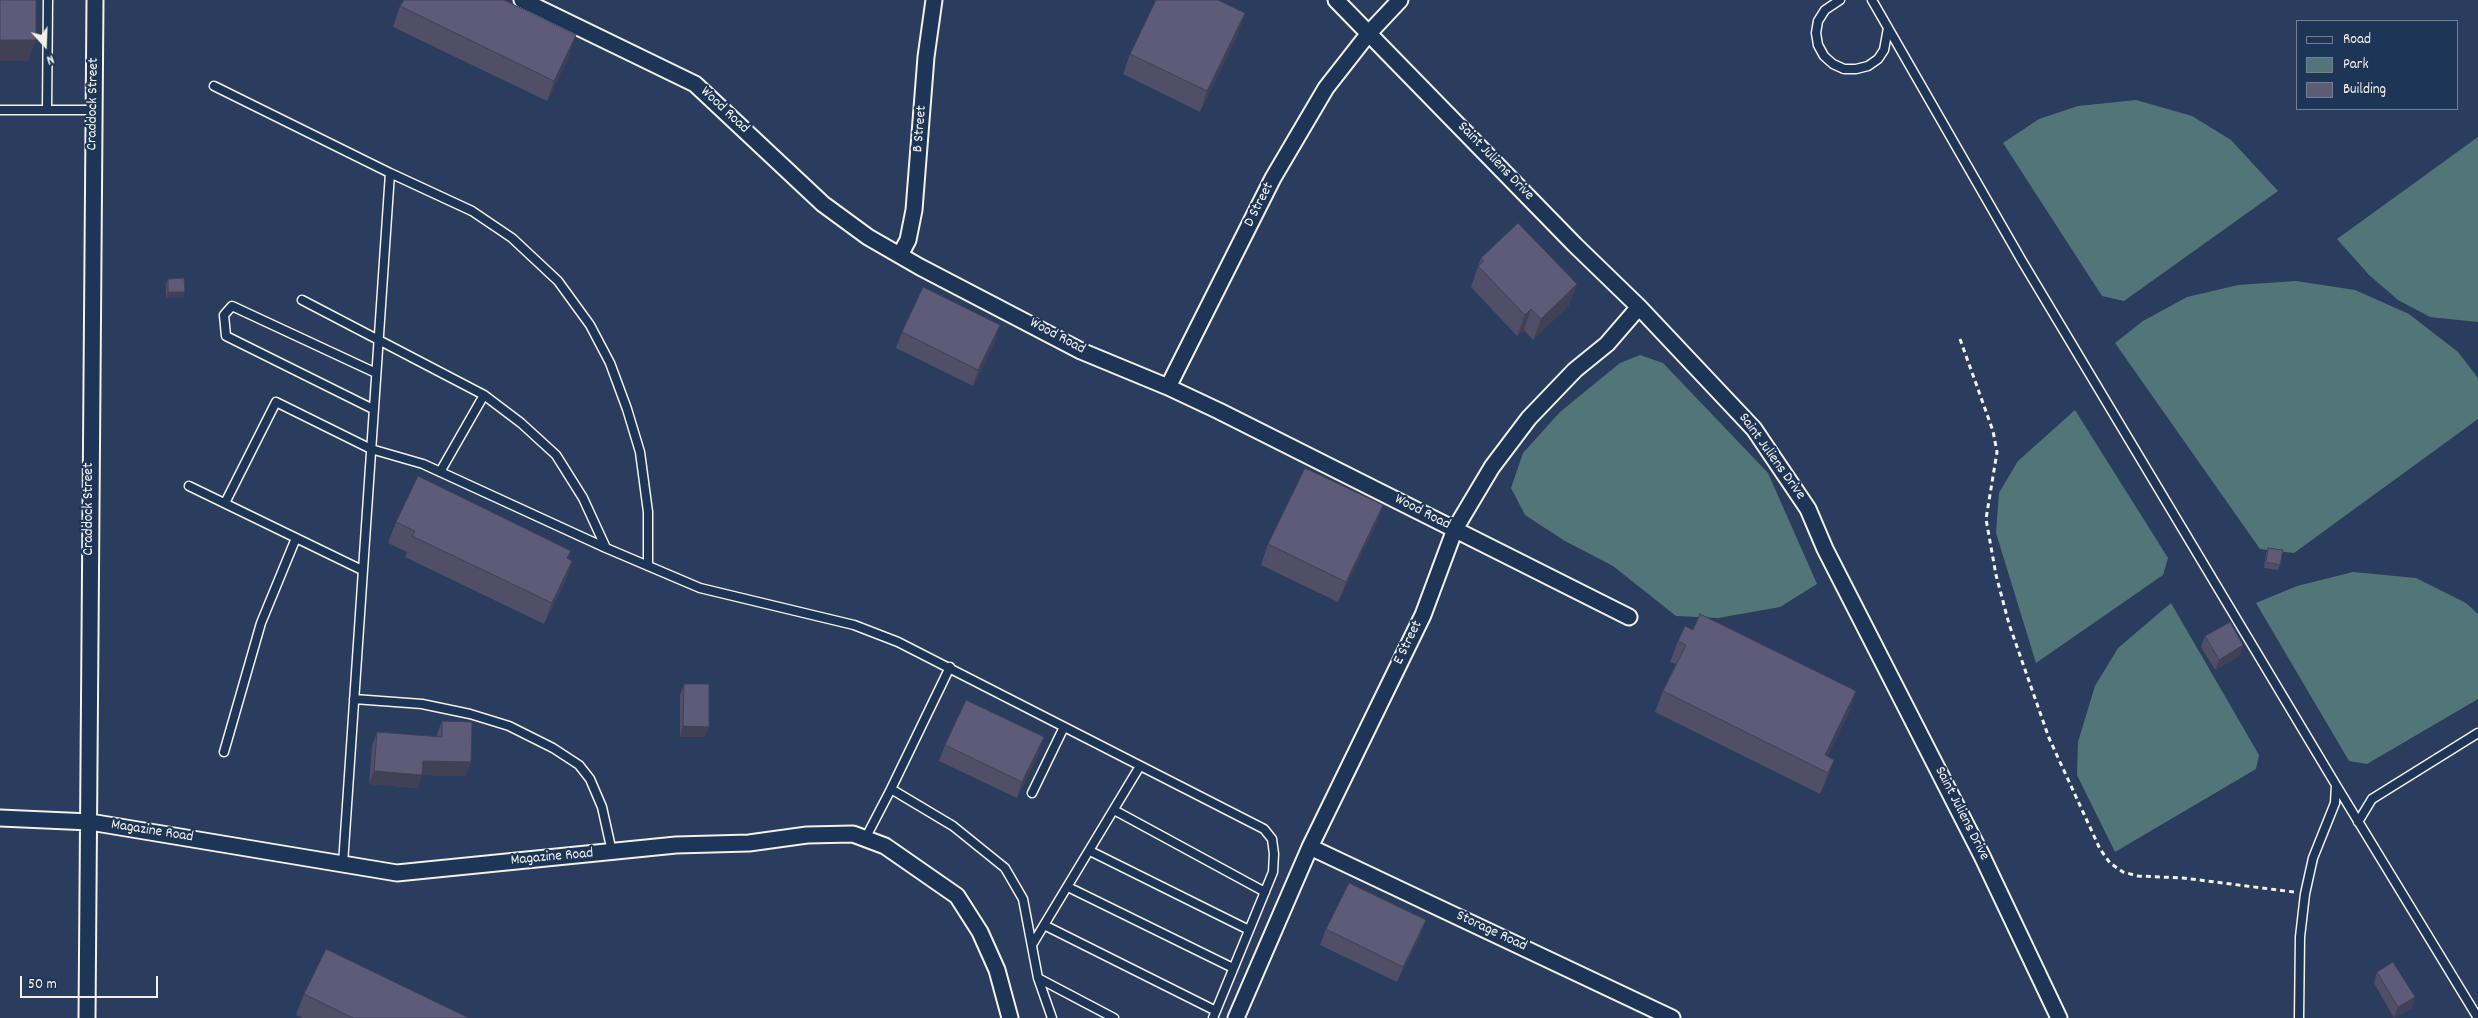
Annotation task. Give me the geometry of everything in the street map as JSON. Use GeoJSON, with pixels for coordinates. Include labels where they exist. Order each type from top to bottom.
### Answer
{"type":"FeatureCollection","features":[{"type":"Feature","properties":{"kind":"street","name":"Craddock Street"},"geometry":{"type":"LineString","coordinates":[[87,1018],[95,0]]}},
{"type":"Feature","properties":{"kind":"street","name":"Wood Road"},"geometry":{"type":"LineString","coordinates":[[522,0],[695,84],[823,204],[868,238],[1081,351],[1168,387],[1630,617]]}},
{"type":"Feature","properties":{"kind":"street","name":"B Street"},"geometry":{"type":"LineString","coordinates":[[900,255],[908,240],[914,210],[926,56],[934,0]]}},
{"type":"Feature","properties":{"kind":"street","name":"Saint Juliens Drive"},"geometry":{"type":"LineString","coordinates":[[1336,0],[1575,245],[1639,307],[1754,429],[1808,509],[1825,549],[1982,856],[2059,1018]]}},
{"type":"Feature","properties":{"kind":"street","name":"D Street"},"geometry":{"type":"LineString","coordinates":[[1168,387],[1273,178],[1326,88],[1369,33],[1400,0]]}},
{"type":"Feature","properties":{"kind":"street","name":"E Street"},"geometry":{"type":"LineString","coordinates":[[1236,1018],[1310,847],[1423,615],[1455,530],[1492,467],[1529,418],[1575,370],[1607,344],[1639,307]]}},
{"type":"Feature","properties":{"kind":"street","name":"Magazine Road"},"geometry":{"type":"LineString","coordinates":[[0,818],[90,822],[398,873],[612,853],[676,845],[749,843],[806,835],[853,834],[885,846],[957,896],[980,932],[997,970],[1010,1018]]}},
{"type":"Feature","properties":{"kind":"street","name":"Storage Road"},"geometry":{"type":"LineString","coordinates":[[1310,847],[1672,1018]]}},
{"type":"Feature","properties":{"kind":"lane"},"geometry":{"type":"LineString","coordinates":[[47,110],[48,0]]}},
{"type":"Feature","properties":{"kind":"lane"},"geometry":{"type":"LineString","coordinates":[[1840,0],[1825,10],[1818,20],[1816,33],[1818,45],[1824,56],[1832,64],[1844,69],[1868,66],[1878,59],[1884,50],[1888,39],[1888,28]]}},
{"type":"Feature","properties":{"kind":"lane"},"geometry":{"type":"LineString","coordinates":[[1864,0],[1874,3],[2022,261],[2358,822],[2478,1018]]}},
{"type":"Feature","properties":{"kind":"lane"},"geometry":{"type":"LineString","coordinates":[[214,86],[390,174],[472,211],[512,238],[558,281],[590,324],[610,363],[628,409],[640,452],[648,512],[648,566]]}},
{"type":"Feature","properties":{"kind":"lane"},"geometry":{"type":"LineString","coordinates":[[0,110],[94,110]]}},
{"type":"Feature","properties":{"kind":"lane"},"geometry":{"type":"LineString","coordinates":[[343,864],[390,174]]}},
{"type":"Feature","properties":{"kind":"lane"},"geometry":{"type":"LineString","coordinates":[[302,300],[484,395],[521,423],[556,455],[583,498],[606,548]]}},
{"type":"Feature","properties":{"kind":"lane"},"geometry":{"type":"LineString","coordinates":[[373,409],[226,336],[224,315],[232,306],[376,373]]}},
{"type":"Feature","properties":{"kind":"lane"},"geometry":{"type":"LineString","coordinates":[[440,472],[484,395]]}},
{"type":"Feature","properties":{"kind":"lane"},"geometry":{"type":"LineString","coordinates":[[224,503],[276,402],[371,449],[423,464],[606,548],[700,588],[854,625],[898,642],[1264,828],[1272,839],[1274,854],[1273,872],[1214,1014],[1044,925]]}},
{"type":"Feature","properties":{"kind":"lane"},"geometry":{"type":"LineString","coordinates":[[189,486],[362,570]]}},
{"type":"Feature","properties":{"kind":"lane"},"geometry":{"type":"LineString","coordinates":[[224,752],[261,623],[296,538]]}},
{"type":"Feature","properties":{"kind":"lane"},"geometry":{"type":"LineString","coordinates":[[864,839],[891,789],[950,667]]}},
{"type":"Feature","properties":{"kind":"lane"},"geometry":{"type":"LineString","coordinates":[[354,699],[422,704],[470,714],[509,726],[553,748],[579,765],[590,779],[602,807],[612,853]]}},
{"type":"Feature","properties":{"kind":"lane"},"geometry":{"type":"LineString","coordinates":[[1032,793],[1064,727]]}},
{"type":"Feature","properties":{"kind":"lane"},"geometry":{"type":"LineString","coordinates":[[2358,822],[2372,799],[2478,733]]}},
{"type":"Feature","properties":{"kind":"lane"},"geometry":{"type":"LineString","coordinates":[[1032,945],[1140,766]]}},
{"type":"Feature","properties":{"kind":"lane"},"geometry":{"type":"LineString","coordinates":[[2299,1018],[2300,937],[2304,894],[2313,858],[2335,803],[2336,785]]}},
{"type":"Feature","properties":{"kind":"lane"},"geometry":{"type":"LineString","coordinates":[[891,789],[953,826],[1005,868],[1023,899],[1038,978],[1052,1018]]}},
{"type":"Feature","properties":{"kind":"lane"},"geometry":{"type":"LineString","coordinates":[[1114,810],[1265,892]]}},
{"type":"Feature","properties":{"kind":"lane"},"geometry":{"type":"LineString","coordinates":[[1090,850],[1249,930]]}},
{"type":"Feature","properties":{"kind":"lane"},"geometry":{"type":"LineString","coordinates":[[1068,887],[1233,968]]}},
{"type":"Feature","properties":{"kind":"lane"},"geometry":{"type":"LineString","coordinates":[[1038,978],[1114,1018]]}},
{"type":"Feature","properties":{"kind":"path"},"geometry":{"type":"LineString","coordinates":[[1960,339],[1992,431],[1997,452],[1986,519],[1996,575],[2009,624],[2049,738],[2100,849],[2110,863],[2123,872],[2138,876],[2182,878],[2304,894]]}},
{"type":"Feature","properties":{"kind":"green space"},"geometry":{"type":"Polygon","coordinates":[[[2136,100],[2192,116],[2231,140],[2278,191],[2124,301],[2102,296],[2003,143],[2039,119],[2078,106],[2136,100]]]}},
{"type":"Feature","properties":{"kind":"green space"},"geometry":{"type":"Polygon","coordinates":[[[2478,137],[2478,322],[2430,317],[2398,300],[2369,275],[2337,239],[2478,137]]]}},
{"type":"Feature","properties":{"kind":"green space"},"geometry":{"type":"Polygon","coordinates":[[[2296,281],[2355,290],[2409,314],[2458,352],[2478,378],[2478,419],[2294,553],[2260,549],[2115,343],[2143,321],[2187,297],[2238,285],[2296,281]]]}},
{"type":"Feature","properties":{"kind":"green space"},"geometry":{"type":"Polygon","coordinates":[[[1640,355],[1663,363],[1768,473],[1817,584],[1780,607],[1718,618],[1676,616],[1613,566],[1565,541],[1525,515],[1511,488],[1523,453],[1560,412],[1620,363],[1640,355]]]}},
{"type":"Feature","properties":{"kind":"green space"},"geometry":{"type":"Polygon","coordinates":[[[2075,410],[2168,558],[2163,575],[2036,663],[1996,533],[1999,493],[2018,461],[2075,410]]]}},
{"type":"Feature","properties":{"kind":"green space"},"geometry":{"type":"Polygon","coordinates":[[[2353,572],[2416,578],[2466,603],[2478,614],[2478,699],[2367,764],[2349,761],[2256,603],[2297,586],[2353,572]]]}},
{"type":"Feature","properties":{"kind":"green space"},"geometry":{"type":"Polygon","coordinates":[[[2171,603],[2259,755],[2256,769],[2115,852],[2077,775],[2078,742],[2095,686],[2118,648],[2171,603]]]}},
{"type":"Feature","properties":{"kind":"building"},"geometry":{"type":"Polygon","coordinates":[[[0,0],[36,0],[36,40],[0,40],[0,0]]]}},
{"type":"Feature","properties":{"kind":"building"},"geometry":{"type":"Polygon","coordinates":[[[404,0],[504,0],[576,35],[554,81],[400,6],[404,0]]]}},
{"type":"Feature","properties":{"kind":"building"},"geometry":{"type":"Polygon","coordinates":[[[1156,0],[1218,0],[1245,13],[1207,91],[1130,54],[1156,0]]]}},
{"type":"Feature","properties":{"kind":"building"},"geometry":{"type":"Polygon","coordinates":[[[1518,223],[1577,284],[1541,319],[1531,309],[1525,315],[1478,266],[1484,261],[1481,258],[1518,223]]]}},
{"type":"Feature","properties":{"kind":"building"},"geometry":{"type":"Polygon","coordinates":[[[184,278],[185,292],[168,292],[168,279],[184,278]]]}},
{"type":"Feature","properties":{"kind":"building"},"geometry":{"type":"Polygon","coordinates":[[[923,287],[1000,325],[978,370],[902,332],[923,287]]]}},
{"type":"Feature","properties":{"kind":"building"},"geometry":{"type":"Polygon","coordinates":[[[1305,468],[1383,505],[1346,582],[1268,544],[1305,468]]]}},
{"type":"Feature","properties":{"kind":"building"},"geometry":{"type":"Polygon","coordinates":[[[418,476],[571,551],[567,558],[572,561],[552,603],[412,536],[415,531],[396,522],[418,476]]]}},
{"type":"Feature","properties":{"kind":"building"},"geometry":{"type":"Polygon","coordinates":[[[2268,548],[2283,550],[2280,565],[2266,562],[2268,548]]]}},
{"type":"Feature","properties":{"kind":"building"},"geometry":{"type":"Polygon","coordinates":[[[1700,614],[1856,691],[1825,755],[1834,760],[1828,773],[1663,691],[1686,645],[1678,641],[1685,626],[1693,630],[1700,614]]]}},
{"type":"Feature","properties":{"kind":"building"},"geometry":{"type":"Polygon","coordinates":[[[2230,622],[2243,645],[2219,660],[2205,636],[2230,622]]]}},
{"type":"Feature","properties":{"kind":"building"},"geometry":{"type":"Polygon","coordinates":[[[684,684],[709,684],[709,727],[683,726],[684,684]]]}},
{"type":"Feature","properties":{"kind":"building"},"geometry":{"type":"Polygon","coordinates":[[[966,700],[1044,737],[1022,782],[945,745],[966,700]]]}},
{"type":"Feature","properties":{"kind":"building"},"geometry":{"type":"Polygon","coordinates":[[[442,721],[472,722],[471,762],[423,761],[422,775],[374,771],[377,732],[442,737],[442,721]]]}},
{"type":"Feature","properties":{"kind":"building"},"geometry":{"type":"Polygon","coordinates":[[[1349,883],[1426,920],[1403,967],[1326,929],[1349,883]]]}},
{"type":"Feature","properties":{"kind":"building"},"geometry":{"type":"Polygon","coordinates":[[[326,949],[469,1018],[353,1018],[304,994],[326,949]]]}},
{"type":"Feature","properties":{"kind":"building"},"geometry":{"type":"Polygon","coordinates":[[[2393,962],[2415,997],[2398,1007],[2377,972],[2393,962]]]}}]}
